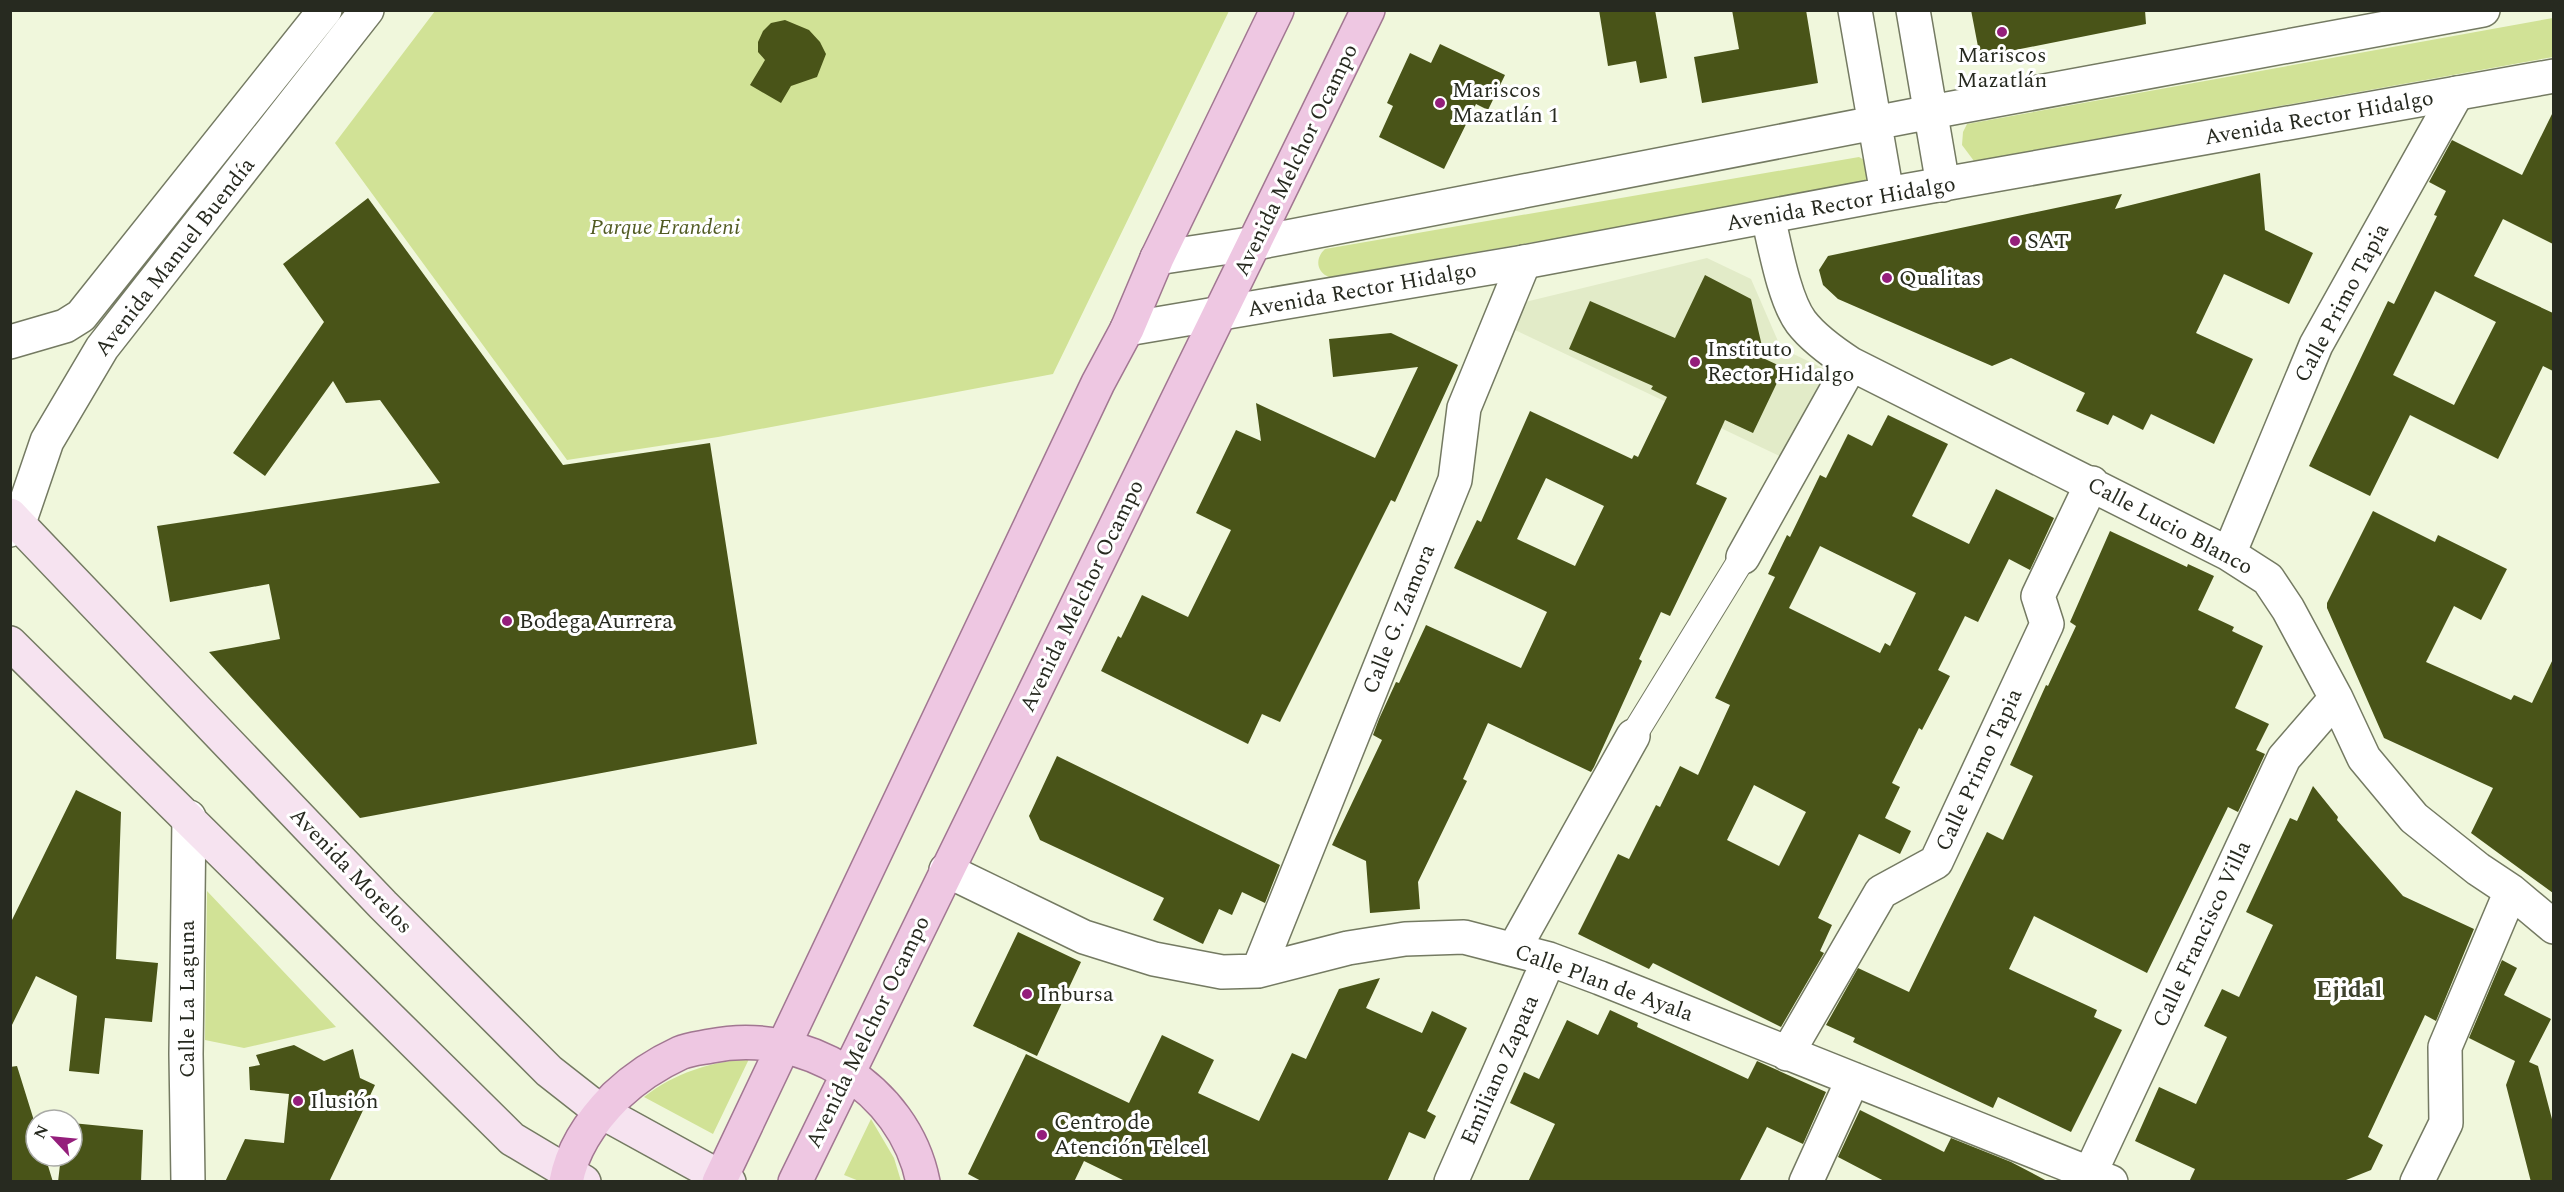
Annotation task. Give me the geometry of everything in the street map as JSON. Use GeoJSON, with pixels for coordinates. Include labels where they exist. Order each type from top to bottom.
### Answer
{"type":"FeatureCollection","features":[{"type":"Feature","properties":{"kind":"main road"},"geometry":{"type":"LineString","coordinates":[[723,1180],[783,1045],[1277,10]]}},
{"type":"Feature","properties":{"kind":"main road","name":"Avenida Melchor Ocampo"},"geometry":{"type":"LineString","coordinates":[[795,1182],[1368,10]]}},
{"type":"Feature","properties":{"kind":"main road","name":"Avenida Morelos"},"geometry":{"type":"LineString","coordinates":[[13,523],[391,914],[549,1071],[600,1111],[723,1180]]}},
{"type":"Feature","properties":{"kind":"main road"},"geometry":{"type":"LineString","coordinates":[[10,643],[189,817],[512,1139],[573,1179],[581,1141],[600,1111],[637,1076],[682,1052],[732,1042],[783,1045],[815,1054],[848,1072],[879,1098],[903,1130],[920,1167],[923,1182]]}},
{"type":"Feature","properties":{"kind":"street","name":"Avenida Manuel Buendía"},"geometry":{"type":"LineString","coordinates":[[10,342],[65,326],[81,316],[324,10]]}},
{"type":"Feature","properties":{"kind":"street","name":"Avenida Manuel Buendía"},"geometry":{"type":"LineString","coordinates":[[13,523],[47,441],[102,348],[367,10]]}},
{"type":"Feature","properties":{"kind":"street"},"geometry":{"type":"LineString","coordinates":[[1856,10],[1887,194]]}},
{"type":"Feature","properties":{"kind":"street"},"geometry":{"type":"LineString","coordinates":[[1913,10],[1943,185]]}},
{"type":"Feature","properties":{"kind":"street"},"geometry":{"type":"LineString","coordinates":[[1157,258],[1256,243],[1874,124],[2363,22],[2483,10]]}},
{"type":"Feature","properties":{"kind":"street","name":"Avenida Rector Hidalgo"},"geometry":{"type":"LineString","coordinates":[[1127,328],[1220,315],[1524,262],[1887,194],[2553,76]]}},
{"type":"Feature","properties":{"kind":"street","name":"Calle Primo Tapia"},"geometry":{"type":"LineString","coordinates":[[2229,554],[2316,345],[2457,93]]}},
{"type":"Feature","properties":{"kind":"street","name":"Calle Lucio Blanco"},"geometry":{"type":"LineString","coordinates":[[1768,217],[1782,279],[1801,322],[1833,352],[1851,364],[2092,483],[2229,554],[2268,579],[2288,609],[2336,698],[2364,758],[2414,818],[2478,869],[2511,891],[2553,927]]}},
{"type":"Feature","properties":{"kind":"street","name":"Calle G. Zamora"},"geometry":{"type":"LineString","coordinates":[[1258,971],[1455,480],[1464,408],[1524,262]]}},
{"type":"Feature","properties":{"kind":"street"},"geometry":{"type":"LineString","coordinates":[[1514,949],[1633,736],[1743,557],[1851,364]]}},
{"type":"Feature","properties":{"kind":"street","name":"Calle Primo Tapia"},"geometry":{"type":"LineString","coordinates":[[1787,1053],[1881,892],[1936,862],[2047,624],[2038,596],[2092,483]]}},
{"type":"Feature","properties":{"kind":"street","name":"Calle Francisco Villa"},"geometry":{"type":"LineString","coordinates":[[2096,1179],[2284,758],[2336,698]]}},
{"type":"Feature","properties":{"kind":"street","name":"Calle La Laguna"},"geometry":{"type":"LineString","coordinates":[[188,1182],[186,1054],[189,817]]}},
{"type":"Feature","properties":{"kind":"street","name":"Calle Plan de Ayala"},"geometry":{"type":"LineString","coordinates":[[946,870],[1084,937],[1154,959],[1222,972],[1258,971],[1348,948],[1405,939],[1464,937],[1514,949],[1549,959],[1853,1079],[2096,1179]]}},
{"type":"Feature","properties":{"kind":"street"},"geometry":{"type":"LineString","coordinates":[[2417,1182],[2446,1123],[2445,1047],[2511,891]]}},
{"type":"Feature","properties":{"kind":"street","name":"Emiliano Zapata"},"geometry":{"type":"LineString","coordinates":[[1451,1182],[1549,959]]}},
{"type":"Feature","properties":{"kind":"street"},"geometry":{"type":"LineString","coordinates":[[1806,1182],[1853,1079]]}},
{"type":"Feature","properties":{"kind":"shaded area","name":"Instituto Rector Hidalgo"},"geometry":{"type":"Polygon","coordinates":[[[1707,258],[1751,279],[1781,348],[1837,375],[1794,463],[1513,329],[1525,302],[1707,258]]]}},
{"type":"Feature","properties":{"kind":"green space","name":"Parque Erandeni"},"geometry":{"type":"Polygon","coordinates":[[[435,11],[1229,11],[1053,374],[718,437],[567,460],[335,143],[435,11]]]}},
{"type":"Feature","properties":{"kind":"green space"},"geometry":{"type":"Polygon","coordinates":[[[2553,18],[2553,57],[1974,161],[1962,145],[1963,132],[1967,124],[2553,18]]]}},
{"type":"Feature","properties":{"kind":"green space"},"geometry":{"type":"Polygon","coordinates":[[[1859,157],[1866,161],[1870,175],[1864,186],[1329,277],[1321,272],[1318,264],[1325,249],[1859,157]]]}},
{"type":"Feature","properties":{"kind":"green space"},"geometry":{"type":"Polygon","coordinates":[[[207,891],[336,1027],[244,1048],[205,1040],[207,891]]]}},
{"type":"Feature","properties":{"kind":"green space"},"geometry":{"type":"Polygon","coordinates":[[[749,1059],[713,1134],[644,1097],[668,1081],[693,1070],[749,1059]]]}},
{"type":"Feature","properties":{"kind":"green space"},"geometry":{"type":"Polygon","coordinates":[[[871,1119],[894,1158],[901,1181],[859,1181],[844,1175],[871,1119]]]}},
{"type":"Feature","properties":{"kind":"building"},"geometry":{"type":"Polygon","coordinates":[[[1599,10],[1655,10],[1667,78],[1640,83],[1636,61],[1608,66],[1599,10]]]}},
{"type":"Feature","properties":{"kind":"building"},"geometry":{"type":"Polygon","coordinates":[[[1732,10],[1806,10],[1818,83],[1702,103],[1694,57],[1739,49],[1732,10]]]}},
{"type":"Feature","properties":{"kind":"building"},"geometry":{"type":"Polygon","coordinates":[[[1971,10],[2145,10],[2146,24],[1980,57],[1971,10]]]}},
{"type":"Feature","properties":{"kind":"building"},"geometry":{"type":"Polygon","coordinates":[[[785,20],[809,30],[820,42],[826,54],[817,77],[791,86],[781,103],[750,85],[765,60],[758,52],[758,42],[763,31],[771,23],[785,20]]]}},
{"type":"Feature","properties":{"kind":"building"},"geometry":{"type":"Polygon","coordinates":[[[1440,44],[1505,75],[1488,110],[1476,104],[1444,169],[1379,137],[1393,106],[1387,103],[1410,53],[1431,63],[1440,44]]]}},
{"type":"Feature","properties":{"kind":"building"},"geometry":{"type":"Polygon","coordinates":[[[2553,112],[2553,244],[2503,219],[2474,276],[2553,313],[2553,371],[2543,366],[2498,459],[2410,415],[2370,496],[2309,466],[2388,301],[2394,304],[2437,216],[2434,215],[2446,191],[2429,182],[2452,140],[2522,175],[2553,112]],[[2435,291],[2393,375],[2454,405],[2496,322],[2435,291]]]}},
{"type":"Feature","properties":{"kind":"building"},"geometry":{"type":"Polygon","coordinates":[[[2260,173],[2265,230],[2313,253],[2289,304],[2224,274],[2196,333],[2253,359],[2214,444],[2151,414],[2143,430],[2113,415],[2108,425],[2076,411],[2085,393],[2011,358],[1992,366],[1838,299],[1823,285],[1819,270],[1828,256],[2122,194],[2115,209],[2260,173]]]}},
{"type":"Feature","properties":{"kind":"building","name":"Bodega Aurrera"},"geometry":{"type":"Polygon","coordinates":[[[368,198],[563,465],[710,443],[757,744],[360,818],[209,652],[280,639],[269,584],[170,602],[157,526],[440,483],[380,400],[346,403],[333,381],[265,476],[233,453],[324,322],[283,264],[368,198]]]}},
{"type":"Feature","properties":{"kind":"building"},"geometry":{"type":"Polygon","coordinates":[[[1705,275],[1751,299],[1765,359],[1784,368],[1753,433],[1725,420],[1696,484],[1727,498],[1670,616],[1661,612],[1639,659],[1642,661],[1594,767],[1591,772],[1488,723],[1463,779],[1467,781],[1418,882],[1420,909],[1370,913],[1366,861],[1332,845],[1382,740],[1373,735],[1379,719],[1426,625],[1521,668],[1547,612],[1454,568],[1477,520],[1481,522],[1530,411],[1632,459],[1634,455],[1638,457],[1667,397],[1651,389],[1653,386],[1569,349],[1590,301],[1675,338],[1705,275]],[[1546,478],[1517,539],[1575,566],[1604,506],[1546,478]]]}},
{"type":"Feature","properties":{"kind":"building"},"geometry":{"type":"Polygon","coordinates":[[[1391,333],[1458,365],[1395,502],[1391,500],[1280,722],[1262,714],[1248,744],[1101,671],[1118,636],[1121,638],[1142,595],[1188,617],[1231,530],[1196,513],[1236,430],[1261,441],[1256,403],[1375,458],[1418,367],[1333,377],[1329,339],[1391,333]]]}},
{"type":"Feature","properties":{"kind":"building"},"geometry":{"type":"Polygon","coordinates":[[[1888,415],[1948,444],[1912,516],[1969,544],[1996,489],[2054,518],[2030,570],[2009,559],[1978,622],[1965,616],[1938,670],[1950,676],[1922,730],[1919,728],[1892,783],[1900,787],[1885,818],[1911,831],[1900,854],[1859,834],[1818,918],[1832,925],[1820,951],[1824,953],[1781,1027],[1653,963],[1649,969],[1578,934],[1618,854],[1629,859],[1656,805],[1660,807],[1680,766],[1698,775],[1730,705],[1715,698],[1775,577],[1768,574],[1787,535],[1790,537],[1820,475],[1826,478],[1848,434],[1872,446],[1888,415]],[[1820,546],[1789,608],[1880,653],[1885,643],[1890,646],[1916,593],[1820,546]],[[1754,785],[1727,840],[1779,866],[1806,812],[1754,785]]]}},
{"type":"Feature","properties":{"kind":"building"},"geometry":{"type":"Polygon","coordinates":[[[2373,511],[2435,542],[2438,535],[2507,569],[2481,620],[2454,606],[2426,662],[2511,700],[2514,695],[2532,703],[2553,659],[2553,893],[2471,833],[2493,788],[2384,738],[2327,608],[2327,603],[2373,511]]]}},
{"type":"Feature","properties":{"kind":"building"},"geometry":{"type":"Polygon","coordinates":[[[2110,531],[2187,567],[2188,564],[2214,576],[2198,610],[2234,627],[2232,631],[2263,646],[2235,708],[2269,724],[2256,750],[2265,754],[2238,812],[2228,807],[2147,973],[2034,916],[2009,969],[2097,1010],[2094,1017],[2122,1030],[2071,1132],[1998,1097],[1993,1108],[1853,1042],[1855,1038],[1826,1025],[1858,968],[1909,992],[1987,832],[2003,840],[2033,776],[2010,765],[2076,626],[2070,622],[2110,531]]]}},
{"type":"Feature","properties":{"kind":"building"},"geometry":{"type":"Polygon","coordinates":[[[1057,756],[1280,865],[1265,903],[1242,892],[1232,915],[1219,909],[1203,944],[1153,920],[1164,898],[1040,840],[1029,816],[1057,756]]]}},
{"type":"Feature","properties":{"kind":"building"},"geometry":{"type":"Polygon","coordinates":[[[2313,786],[2338,817],[2337,820],[2403,896],[2474,929],[2436,1021],[2425,1015],[2368,1137],[2383,1145],[2371,1170],[2341,1182],[2189,1182],[2195,1169],[2135,1141],[2159,1087],[2196,1104],[2227,1037],[2204,1026],[2222,989],[2239,997],[2273,925],[2246,912],[2290,818],[2297,821],[2313,786]]]}},
{"type":"Feature","properties":{"kind":"building"},"geometry":{"type":"Polygon","coordinates":[[[76,790],[121,812],[116,959],[158,963],[152,1022],[105,1018],[99,1074],[69,1071],[77,996],[36,976],[10,1029],[10,924],[76,790]]]}},
{"type":"Feature","properties":{"kind":"building","name":"Inbursa"},"geometry":{"type":"Polygon","coordinates":[[[1018,932],[1081,962],[1037,1056],[973,1026],[1018,932]]]}},
{"type":"Feature","properties":{"kind":"building"},"geometry":{"type":"Polygon","coordinates":[[[2502,960],[2517,968],[2504,995],[2551,1019],[2529,1062],[2538,1066],[2553,1123],[2553,1182],[2531,1182],[2506,1085],[2515,1061],[2469,1038],[2502,960]]]}},
{"type":"Feature","properties":{"kind":"building"},"geometry":{"type":"Polygon","coordinates":[[[1380,978],[1366,1008],[1422,1033],[1432,1011],[1467,1028],[1427,1111],[1436,1116],[1425,1139],[1409,1132],[1387,1182],[1127,1182],[1084,1161],[1074,1182],[983,1182],[968,1174],[1026,1054],[1129,1103],[1162,1035],[1214,1060],[1198,1093],[1259,1121],[1292,1053],[1306,1059],[1339,989],[1380,978]]]}},
{"type":"Feature","properties":{"kind":"building"},"geometry":{"type":"Polygon","coordinates":[[[1610,1010],[1638,1023],[1637,1027],[1748,1079],[1757,1061],[1826,1092],[1803,1144],[1767,1127],[1739,1182],[1528,1182],[1555,1124],[1510,1103],[1524,1072],[1539,1079],[1567,1020],[1598,1035],[1610,1010]]]}},
{"type":"Feature","properties":{"kind":"building"},"geometry":{"type":"Polygon","coordinates":[[[294,1045],[324,1061],[353,1049],[360,1078],[375,1085],[329,1182],[225,1182],[245,1139],[284,1143],[289,1094],[250,1090],[249,1067],[260,1065],[256,1055],[294,1045]]]}},
{"type":"Feature","properties":{"kind":"building"},"geometry":{"type":"Polygon","coordinates":[[[17,1066],[30,1108],[24,1108],[24,1168],[49,1168],[53,1182],[10,1182],[10,1067],[17,1066]]]}},
{"type":"Feature","properties":{"kind":"building"},"geometry":{"type":"Polygon","coordinates":[[[1860,1110],[1944,1152],[1951,1138],[2011,1162],[2049,1182],[1886,1182],[1838,1157],[1860,1110]]]}},
{"type":"Feature","properties":{"kind":"building"},"geometry":{"type":"Polygon","coordinates":[[[84,1124],[143,1130],[141,1182],[58,1182],[60,1168],[84,1168],[84,1124]]]}},
{"type":"Feature","properties":{"kind":"place","name":"Mariscos Mazatlán"},"geometry":{"type":"Point","coordinates":[2002,32]}},
{"type":"Feature","properties":{"kind":"place","name":"Mariscos Mazatlán 1"},"geometry":{"type":"Point","coordinates":[1440,103]}},
{"type":"Feature","properties":{"kind":"place","name":"SAT"},"geometry":{"type":"Point","coordinates":[2015,241]}},
{"type":"Feature","properties":{"kind":"place","name":"Qualitas"},"geometry":{"type":"Point","coordinates":[1887,278]}},
{"type":"Feature","properties":{"kind":"place","name":"Instituto Rector Hidalgo"},"geometry":{"type":"Point","coordinates":[1695,362]}},
{"type":"Feature","properties":{"kind":"place","name":"Bodega Aurrera"},"geometry":{"type":"Point","coordinates":[507,621]}},
{"type":"Feature","properties":{"kind":"place","name":"Inbursa"},"geometry":{"type":"Point","coordinates":[1027,994]}},
{"type":"Feature","properties":{"kind":"place","name":"Ilusión"},"geometry":{"type":"Point","coordinates":[298,1101]}},
{"type":"Feature","properties":{"kind":"place","name":"Centro de Atención Telcel"},"geometry":{"type":"Point","coordinates":[1042,1135]}},
{"type":"Feature","properties":{"kind":"district","name":"Ejidal"},"geometry":{"type":"Point","coordinates":[2349,990]}}]}
